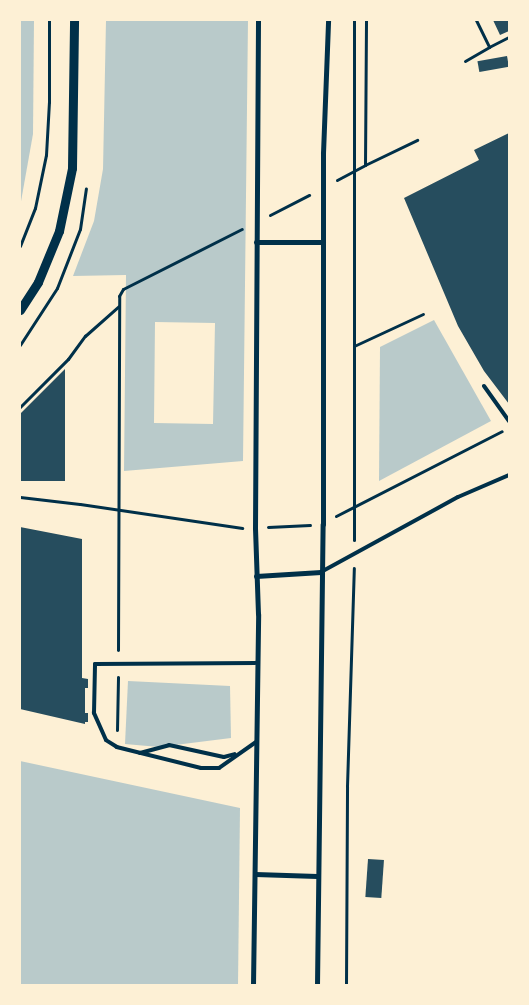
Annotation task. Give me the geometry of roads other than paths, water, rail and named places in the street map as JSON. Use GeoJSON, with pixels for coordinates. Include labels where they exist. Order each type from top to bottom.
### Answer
{"type":"FeatureCollection","features":[{"type":"Feature","properties":{"kind":"street"},"geometry":{"type":"LineString","coordinates":[[20,310],[38,282],[59,231],[72,168],[74,20]]}},
{"type":"Feature","properties":{"kind":"street"},"geometry":{"type":"LineString","coordinates":[[253,985],[257,663],[255,528],[258,20]]}},
{"type":"Feature","properties":{"kind":"street"},"geometry":{"type":"LineString","coordinates":[[317,985],[323,524],[322,242],[328,20]]}},
{"type":"Feature","properties":{"kind":"street"},"geometry":{"type":"LineString","coordinates":[[256,242],[322,242]]}},
{"type":"Feature","properties":{"kind":"street"},"geometry":{"type":"LineString","coordinates":[[256,576],[321,572]]}},
{"type":"Feature","properties":{"kind":"street"},"geometry":{"type":"LineString","coordinates":[[255,874],[318,876]]}},
{"type":"Feature","properties":{"kind":"lane"},"geometry":{"type":"LineString","coordinates":[[484,386],[509,421]]}},
{"type":"Feature","properties":{"kind":"lane"},"geometry":{"type":"LineString","coordinates":[[321,572],[458,496],[509,475]]}},
{"type":"Feature","properties":{"kind":"lane"},"geometry":{"type":"LineString","coordinates":[[256,742],[238,753],[220,768],[201,768],[140,753],[113,744],[106,740],[94,714],[95,664],[257,663]]}},
{"type":"Feature","properties":{"kind":"lane"},"geometry":{"type":"LineString","coordinates":[[140,753],[169,745],[224,757],[238,753]]}}]}
